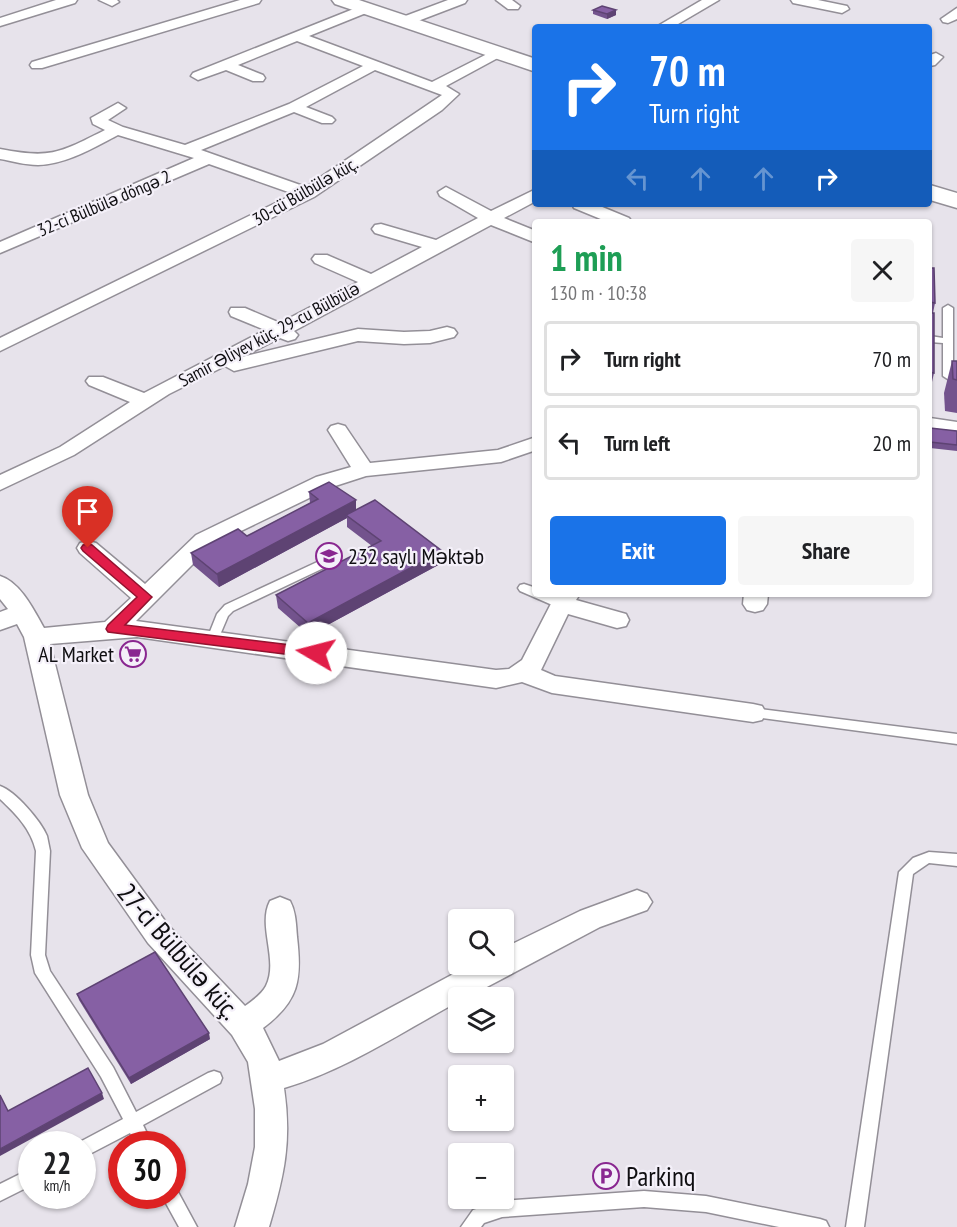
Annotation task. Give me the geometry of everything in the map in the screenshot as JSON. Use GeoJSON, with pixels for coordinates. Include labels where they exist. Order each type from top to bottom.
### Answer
{"type":"FeatureCollection","features":[{"type":"Feature","properties":{"kind":"street"},"geometry":{"type":"LineString","coordinates":[[0,22],[70,0]]}},
{"type":"Feature","properties":{"kind":"street"},"geometry":{"type":"LineString","coordinates":[[37,66],[254,0]]}},
{"type":"Feature","properties":{"kind":"street"},"geometry":{"type":"LineString","coordinates":[[341,0],[532,65]]}},
{"type":"Feature","properties":{"kind":"street"},"geometry":{"type":"LineString","coordinates":[[405,21],[460,0]]}},
{"type":"Feature","properties":{"kind":"street"},"geometry":{"type":"LineString","coordinates":[[668,24],[712,0]]}},
{"type":"Feature","properties":{"kind":"street"},"geometry":{"type":"LineString","coordinates":[[798,0],[847,5]]}},
{"type":"Feature","properties":{"kind":"street"},"geometry":{"type":"LineString","coordinates":[[831,20],[847,5]]}},
{"type":"Feature","properties":{"kind":"street"},"geometry":{"type":"LineString","coordinates":[[198,76],[226,65],[299,28],[321,27],[366,8]]}},
{"type":"Feature","properties":{"kind":"street"},"geometry":{"type":"LineString","coordinates":[[177,24],[199,33]]}},
{"type":"Feature","properties":{"kind":"street"},"geometry":{"type":"LineString","coordinates":[[299,28],[375,65],[435,86],[500,53]]}},
{"type":"Feature","properties":{"kind":"street"},"geometry":{"type":"LineString","coordinates":[[226,65],[258,78]]}},
{"type":"Feature","properties":{"kind":"street","name":"32-ci Bülbülə döngə 2"},"geometry":{"type":"LineString","coordinates":[[186,150],[294,107],[375,65]]}},
{"type":"Feature","properties":{"kind":"street","name":"30-cü Bülbülə küç."},"geometry":{"type":"LineString","coordinates":[[0,345],[308,193],[437,107],[452,94],[435,86]]}},
{"type":"Feature","properties":{"kind":"street"},"geometry":{"type":"LineString","coordinates":[[294,107],[327,120]]}},
{"type":"Feature","properties":{"kind":"street"},"geometry":{"type":"LineString","coordinates":[[118,108],[99,118],[98,122],[308,193]]}},
{"type":"Feature","properties":{"kind":"street"},"geometry":{"type":"LineString","coordinates":[[0,154],[36,160],[51,158],[65,155],[117,130]]}},
{"type":"Feature","properties":{"kind":"street","name":"32-ci Bülbülə döngə 2"},"geometry":{"type":"LineString","coordinates":[[0,248],[209,158]]}},
{"type":"Feature","properties":{"kind":"street"},"geometry":{"type":"LineString","coordinates":[[446,192],[490,218],[532,236]]}},
{"type":"Feature","properties":{"kind":"street"},"geometry":{"type":"LineString","coordinates":[[932,193],[957,201]]}},
{"type":"Feature","properties":{"kind":"street","name":"Samir Əliyev küç. 29-cu Bülbülə"},"geometry":{"type":"LineString","coordinates":[[2,480],[85,440],[144,400],[532,196]]}},
{"type":"Feature","properties":{"kind":"street"},"geometry":{"type":"LineString","coordinates":[[587,207],[616,219]]}},
{"type":"Feature","properties":{"kind":"street"},"geometry":{"type":"LineString","coordinates":[[381,228],[436,246]]}},
{"type":"Feature","properties":{"kind":"street"},"geometry":{"type":"LineString","coordinates":[[321,259],[371,281]]}},
{"type":"Feature","properties":{"kind":"street"},"geometry":{"type":"LineString","coordinates":[[237,312],[281,330],[304,348]]}},
{"type":"Feature","properties":{"kind":"street"},"geometry":{"type":"LineString","coordinates":[[219,362],[220,365],[234,365],[358,335],[413,338],[447,333]]}},
{"type":"Feature","properties":{"kind":"street"},"geometry":{"type":"LineString","coordinates":[[96,381],[144,400]]}},
{"type":"Feature","properties":{"kind":"street"},"geometry":{"type":"LineString","coordinates":[[932,424],[957,428]]}},
{"type":"Feature","properties":{"kind":"street"},"geometry":{"type":"LineString","coordinates":[[338,430],[364,470]]}},
{"type":"Feature","properties":{"kind":"street"},"geometry":{"type":"LineString","coordinates":[[113,629],[204,540],[324,482],[364,470],[485,458],[516,452],[532,445]]}},
{"type":"Feature","properties":{"kind":"street"},"geometry":{"type":"LineString","coordinates":[[88,548],[146,597]]}},
{"type":"Feature","properties":{"kind":"street","name":"27-ci Bülbülə küç."},"geometry":{"type":"LineString","coordinates":[[0,584],[12,616],[36,638],[74,795],[96,848],[158,934],[243,1025],[255,1042],[267,1078],[272,1147],[265,1184],[252,1227]]}},
{"type":"Feature","properties":{"kind":"street"},"geometry":{"type":"LineString","coordinates":[[36,638],[113,629],[213,639],[496,679],[523,673],[538,658],[564,599],[616,620]]}},
{"type":"Feature","properties":{"kind":"street"},"geometry":{"type":"LineString","coordinates":[[523,673],[552,684],[753,713]]}},
{"type":"Feature","properties":{"kind":"street"},"geometry":{"type":"LineString","coordinates":[[514,957],[590,919],[637,902]]}},
{"type":"Feature","properties":{"kind":"street"},"geometry":{"type":"LineString","coordinates":[[243,1025],[275,998],[281,988],[283,966],[280,909]]}},
{"type":"Feature","properties":{"kind":"street"},"geometry":{"type":"LineString","coordinates":[[267,1078],[301,1069],[334,1054],[480,975]]}},
{"type":"Feature","properties":{"kind":"lane"},"geometry":{"type":"LineString","coordinates":[[948,308],[948,376],[957,382]]}},
{"type":"Feature","properties":{"kind":"lane"},"geometry":{"type":"LineString","coordinates":[[932,339],[947,341]]}},
{"type":"Feature","properties":{"kind":"lane"},"geometry":{"type":"LineString","coordinates":[[213,639],[224,614],[230,608],[328,561]]}},
{"type":"Feature","properties":{"kind":"lane"},"geometry":{"type":"LineString","coordinates":[[753,713],[957,739]]}},
{"type":"Feature","properties":{"kind":"lane"},"geometry":{"type":"LineString","coordinates":[[0,791],[22,811],[40,837],[43,851],[38,955],[43,972],[107,1072],[138,1131]]}},
{"type":"Feature","properties":{"kind":"lane"},"geometry":{"type":"LineString","coordinates":[[855,1227],[906,872],[917,861],[937,856],[957,860]]}},
{"type":"Feature","properties":{"kind":"lane"},"geometry":{"type":"LineString","coordinates":[[96,1143],[214,1078]]}},
{"type":"Feature","properties":{"kind":"lane"},"geometry":{"type":"LineString","coordinates":[[0,1193],[18,1183]]}},
{"type":"Feature","properties":{"kind":"lane"},"geometry":{"type":"LineString","coordinates":[[470,1227],[479,1216],[502,1209],[644,1199],[706,1203],[820,1227]]}},
{"type":"Feature","properties":{"kind":"lane"},"geometry":{"type":"LineString","coordinates":[[178,1209],[188,1227]]}},
{"type":"Feature","properties":{"kind":"building"},"geometry":{"type":"Polygon","coordinates":[[[602,6],[616,10],[607,14],[593,10],[602,6]]]}},
{"type":"Feature","properties":{"kind":"building"},"geometry":{"type":"Polygon","coordinates":[[[932,268],[934,268],[935,303],[932,302],[932,268]]]}},
{"type":"Feature","properties":{"kind":"building"},"geometry":{"type":"Polygon","coordinates":[[[932,313],[934,313],[934,373],[932,372],[932,313]]]}},
{"type":"Feature","properties":{"kind":"building"},"geometry":{"type":"Polygon","coordinates":[[[952,361],[957,361],[957,380],[953,379],[952,361]]]}},
{"type":"Feature","properties":{"kind":"building"},"geometry":{"type":"Polygon","coordinates":[[[932,428],[957,431],[957,445],[932,442],[932,428]]]}},
{"type":"Feature","properties":{"kind":"building"},"geometry":{"type":"Polygon","coordinates":[[[329,482],[356,500],[217,574],[191,553],[238,529],[247,536],[318,499],[309,492],[329,482]]]}},
{"type":"Feature","properties":{"kind":"building"},"geometry":{"type":"Polygon","coordinates":[[[375,500],[442,551],[308,623],[276,595],[381,541],[346,515],[375,500]]]}},
{"type":"Feature","properties":{"kind":"building"},"geometry":{"type":"Polygon","coordinates":[[[155,952],[209,1033],[129,1078],[77,994],[155,952]]]}},
{"type":"Feature","properties":{"kind":"building"},"geometry":{"type":"Polygon","coordinates":[[[88,1068],[102,1093],[33,1131],[18,1131],[18,1139],[0,1149],[0,1095],[8,1111],[88,1068]]]}},
{"type":"Feature","properties":{"kind":"place","name":"232 saylı Məktəb"},"geometry":{"type":"Point","coordinates":[329,556]}},
{"type":"Feature","properties":{"kind":"place","name":"AL Market"},"geometry":{"type":"Point","coordinates":[133,654]}},
{"type":"Feature","properties":{"kind":"place","name":"Parkinq"},"geometry":{"type":"Point","coordinates":[606,1176]}},
{"type":"Feature","properties":{"kind":"route"},"geometry":{"type":"LineString","coordinates":[[88,548],[146,597],[113,629],[137,629],[316,653]]}}]}
